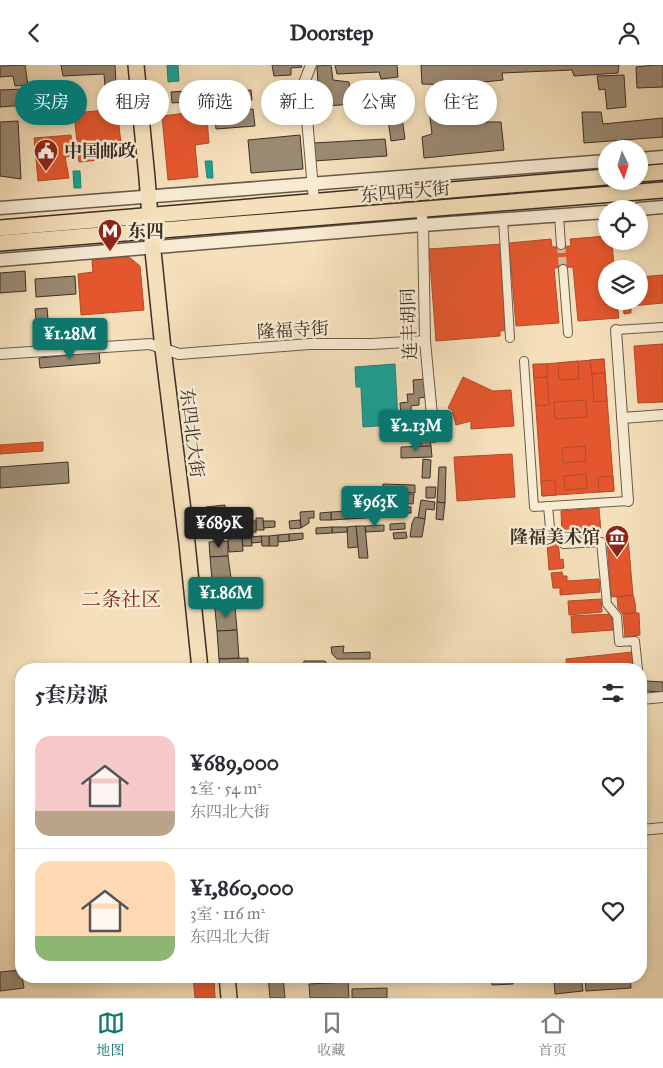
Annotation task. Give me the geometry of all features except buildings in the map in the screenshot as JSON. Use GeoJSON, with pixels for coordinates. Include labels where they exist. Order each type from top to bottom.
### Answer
{"type":"FeatureCollection","features":[{"type":"Feature","properties":{"kind":"main road","name":"东四北大街"},"geometry":{"type":"LineString","coordinates":[[136,65],[152,248],[199,663]]}},
{"type":"Feature","properties":{"kind":"main road"},"geometry":{"type":"LineString","coordinates":[[648,173],[663,172]]}},
{"type":"Feature","properties":{"kind":"main road","name":"东四西大街"},"geometry":{"type":"LineString","coordinates":[[0,228],[598,178]]}},
{"type":"Feature","properties":{"kind":"main road","name":"东四西大街"},"geometry":{"type":"LineString","coordinates":[[0,243],[663,190]]}},
{"type":"Feature","properties":{"kind":"main road"},"geometry":{"type":"LineString","coordinates":[[228,983],[229,998]]}},
{"type":"Feature","properties":{"kind":"street"},"geometry":{"type":"LineString","coordinates":[[312,65],[304,83],[314,201]]}},
{"type":"Feature","properties":{"kind":"street"},"geometry":{"type":"LineString","coordinates":[[648,158],[663,157]]}},
{"type":"Feature","properties":{"kind":"street","name":"东四西大街"},"geometry":{"type":"LineString","coordinates":[[0,209],[598,162]]}},
{"type":"Feature","properties":{"kind":"street"},"geometry":{"type":"LineString","coordinates":[[648,208],[663,207]]}},
{"type":"Feature","properties":{"kind":"street","name":"连丰胡同"},"geometry":{"type":"LineString","coordinates":[[421,210],[423,225],[425,341],[434,437]]}},
{"type":"Feature","properties":{"kind":"street","name":"东四西大街"},"geometry":{"type":"LineString","coordinates":[[0,260],[423,225],[598,213]]}},
{"type":"Feature","properties":{"kind":"street"},"geometry":{"type":"LineString","coordinates":[[559,216],[561,245]]}},
{"type":"Feature","properties":{"kind":"street"},"geometry":{"type":"LineString","coordinates":[[503,219],[510,338]]}},
{"type":"Feature","properties":{"kind":"street"},"geometry":{"type":"LineString","coordinates":[[563,269],[568,333]]}},
{"type":"Feature","properties":{"kind":"street"},"geometry":{"type":"LineString","coordinates":[[524,361],[534,507],[628,501],[616,330],[663,327]]}},
{"type":"Feature","properties":{"kind":"street","name":"隆福寺街"},"geometry":{"type":"LineString","coordinates":[[0,354],[150,344],[179,355],[310,344],[372,344],[425,341]]}},
{"type":"Feature","properties":{"kind":"street"},"geometry":{"type":"LineString","coordinates":[[622,418],[663,415]]}},
{"type":"Feature","properties":{"kind":"street"},"geometry":{"type":"LineString","coordinates":[[548,506],[551,539],[563,538],[564,544],[601,542],[607,604],[617,616],[618,642],[635,641],[637,663]]}},
{"type":"Feature","properties":{"kind":"street"},"geometry":{"type":"LineString","coordinates":[[647,698],[663,697]]}},
{"type":"Feature","properties":{"kind":"street"},"geometry":{"type":"LineString","coordinates":[[647,829],[663,828]]}},
{"type":"Feature","properties":{"kind":"tunnel"},"geometry":{"type":"LineString","coordinates":[[561,245],[563,269]]}},
{"type":"Feature","properties":{"kind":"place","name":"中国邮政"},"geometry":{"type":"Point","coordinates":[46,172]}},
{"type":"Feature","properties":{"kind":"place","name":"东四"},"geometry":{"type":"Point","coordinates":[110,252]}},
{"type":"Feature","properties":{"kind":"place","name":"隆福美术馆"},"geometry":{"type":"Point","coordinates":[617,558]}},
{"type":"Feature","properties":{"kind":"district","name":"二条社区"},"geometry":{"type":"Point","coordinates":[121,599]}}]}
